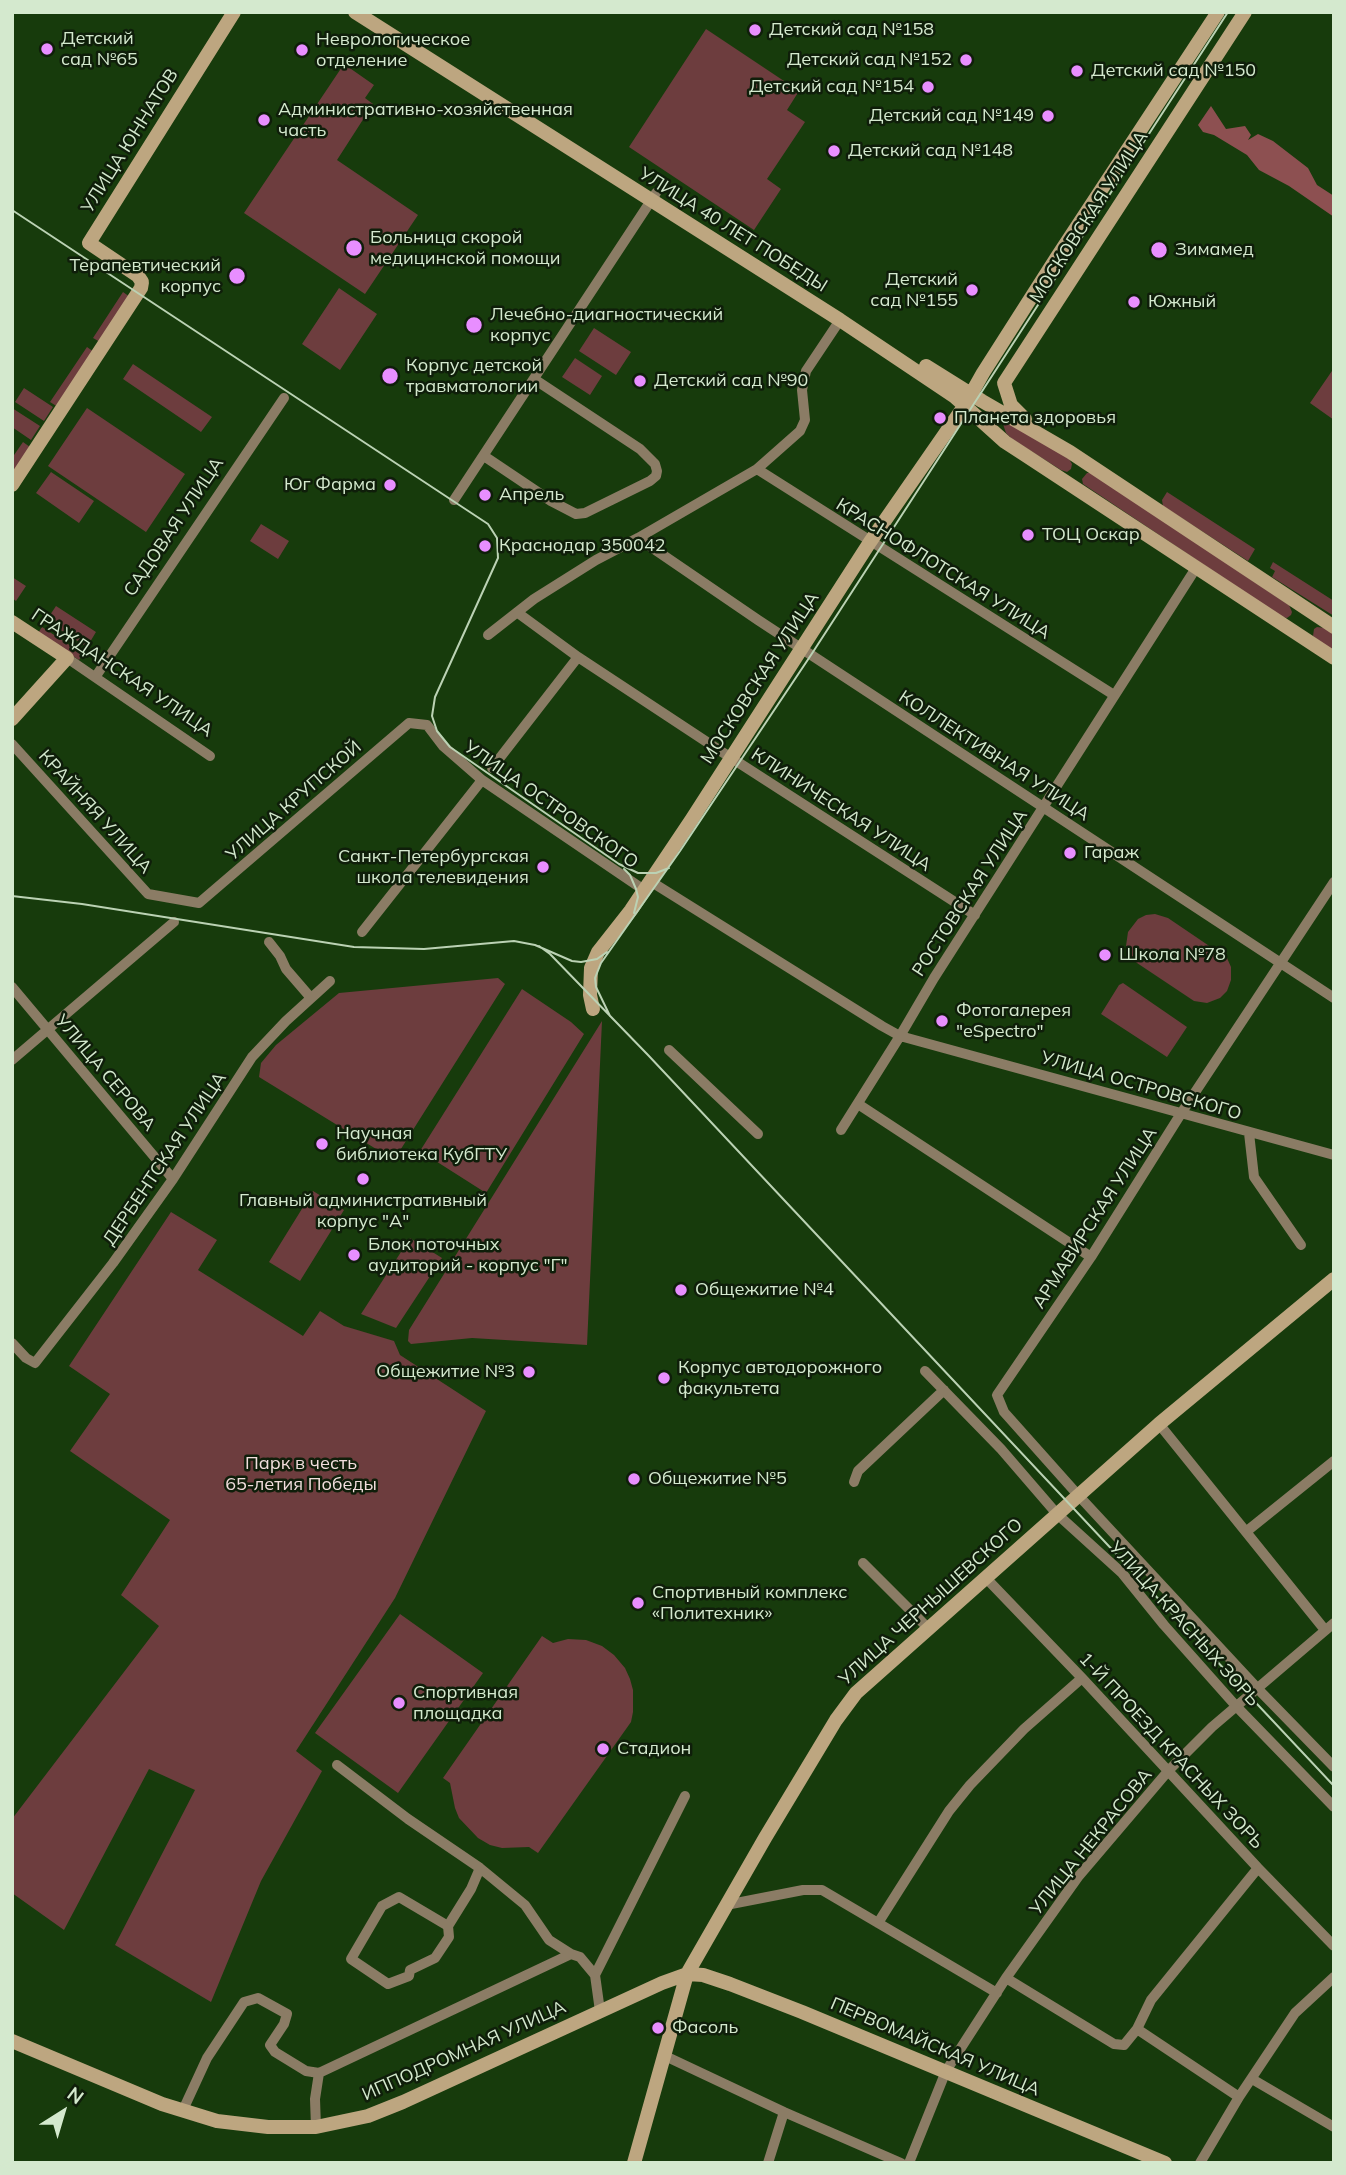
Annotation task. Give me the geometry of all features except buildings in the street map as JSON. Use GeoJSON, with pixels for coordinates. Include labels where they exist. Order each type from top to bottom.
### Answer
{"type":"FeatureCollection","features":[{"type":"Feature","properties":{"kind":"street","name":"УЛИЦА ЮННАТОВ"},"geometry":{"type":"LineString","coordinates":[[12,485],[141,288],[142,282],[138,276],[89,243],[234,12]]}},
{"type":"Feature","properties":{"kind":"street","name":"УЛИЦА 40 ЛЕТ ПОБЕДЫ"},"geometry":{"type":"LineString","coordinates":[[355,12],[936,372],[968,400],[1004,442],[1334,658]]}},
{"type":"Feature","properties":{"kind":"street","name":"УЛИЦА 40 ЛЕТ ПОБЕДЫ"},"geometry":{"type":"LineString","coordinates":[[372,12],[840,320],[968,400],[1046,437],[1330,625]]}},
{"type":"Feature","properties":{"kind":"street","name":"МОСКОВСКАЯ УЛИЦА"},"geometry":{"type":"LineString","coordinates":[[593,1009],[590,995],[591,968],[602,946],[608,942],[647,886],[870,542],[968,400],[1218,12]]}},
{"type":"Feature","properties":{"kind":"street","name":"МОСКОВСКАЯ УЛИЦА"},"geometry":{"type":"LineString","coordinates":[[1046,437],[1017,412],[1008,398],[1004,383],[1245,12]]}},
{"type":"Feature","properties":{"kind":"street"},"geometry":{"type":"LineString","coordinates":[[454,500],[653,197]]}},
{"type":"Feature","properties":{"kind":"street"},"geometry":{"type":"LineString","coordinates":[[488,635],[534,599],[596,559],[638,538],[757,469],[800,431],[805,420],[802,390],[806,372],[840,320]]}},
{"type":"Feature","properties":{"kind":"street"},"geometry":{"type":"LineString","coordinates":[[936,372],[966,381],[983,373]]}},
{"type":"Feature","properties":{"kind":"street"},"geometry":{"type":"LineString","coordinates":[[484,456],[576,514],[585,513],[656,476],[654,464],[640,449],[534,379]]}},
{"type":"Feature","properties":{"kind":"street","name":"САДОВАЯ УЛИЦА"},"geometry":{"type":"LineString","coordinates":[[96,676],[284,398]]}},
{"type":"Feature","properties":{"kind":"street","name":"КРАСНОФЛОТСКАЯ УЛИЦА"},"geometry":{"type":"LineString","coordinates":[[757,469],[1114,695]]}},
{"type":"Feature","properties":{"kind":"street"},"geometry":{"type":"LineString","coordinates":[[1082,492],[1077,485],[1079,477],[1084,471],[1096,470]]}},
{"type":"Feature","properties":{"kind":"street","name":"КОЛЛЕКТИВНАЯ УЛИЦА"},"geometry":{"type":"LineString","coordinates":[[638,538],[802,649],[1334,998]]}},
{"type":"Feature","properties":{"kind":"street","name":"РОСТОВСКАЯ УЛИЦА"},"geometry":{"type":"LineString","coordinates":[[841,1130],[913,1011],[1196,568]]}},
{"type":"Feature","properties":{"kind":"street"},"geometry":{"type":"LineString","coordinates":[[1278,621],[1292,622],[1297,618],[1298,613],[1292,600]]}},
{"type":"Feature","properties":{"kind":"street","name":"КЛИНИЧЕСКАЯ УЛИЦА"},"geometry":{"type":"LineString","coordinates":[[518,613],[578,657],[975,915]]}},
{"type":"Feature","properties":{"kind":"street","name":"ГРАЖДАНСКАЯ УЛИЦА"},"geometry":{"type":"LineString","coordinates":[[12,622],[96,676],[210,756]]}},
{"type":"Feature","properties":{"kind":"street","name":"УЛИЦА 40 ЛЕТ ПОБЕДЫ"},"geometry":{"type":"LineString","coordinates":[[1312,644],[1307,638],[1307,627],[1312,622],[1330,625]]}},
{"type":"Feature","properties":{"kind":"street"},"geometry":{"type":"LineString","coordinates":[[492,768],[578,657]]}},
{"type":"Feature","properties":{"kind":"street"},"geometry":{"type":"LineString","coordinates":[[12,719],[67,658]]}},
{"type":"Feature","properties":{"kind":"street","name":"УЛИЦА ОСТРОВСКОГО"},"geometry":{"type":"LineString","coordinates":[[409,723],[428,725],[443,746],[482,780],[647,886],[900,1036],[1334,1155]]}},
{"type":"Feature","properties":{"kind":"street","name":"УЛИЦА КРУПСКОЙ"},"geometry":{"type":"LineString","coordinates":[[200,903],[409,723]]}},
{"type":"Feature","properties":{"kind":"street","name":"КРАЙНЯЯ УЛИЦА"},"geometry":{"type":"LineString","coordinates":[[12,744],[148,894],[200,903]]}},
{"type":"Feature","properties":{"kind":"street"},"geometry":{"type":"LineString","coordinates":[[362,932],[482,780]]}},
{"type":"Feature","properties":{"kind":"street","name":"АРМАВИРСКАЯ УЛИЦА"},"geometry":{"type":"LineString","coordinates":[[1078,1495],[1004,1412],[997,1395],[1091,1257],[1182,1112],[1334,882]]}},
{"type":"Feature","properties":{"kind":"street"},"geometry":{"type":"LineString","coordinates":[[12,1060],[174,922]]}},
{"type":"Feature","properties":{"kind":"street"},"geometry":{"type":"LineString","coordinates":[[269,943],[281,956],[286,969],[312,998]]}},
{"type":"Feature","properties":{"kind":"street","name":"ДЕРБЕНТСКАЯ УЛИЦА"},"geometry":{"type":"LineString","coordinates":[[12,1343],[34,1363],[114,1263],[173,1179],[252,1057],[330,981]]}},
{"type":"Feature","properties":{"kind":"street","name":"УЛИЦА СЕРОВА"},"geometry":{"type":"LineString","coordinates":[[12,987],[173,1179]]}},
{"type":"Feature","properties":{"kind":"street"},"geometry":{"type":"LineString","coordinates":[[669,1050],[758,1135]]}},
{"type":"Feature","properties":{"kind":"street"},"geometry":{"type":"LineString","coordinates":[[858,1104],[1091,1257]]}},
{"type":"Feature","properties":{"kind":"street"},"geometry":{"type":"LineString","coordinates":[[1249,1133],[1254,1177],[1301,1245]]}},
{"type":"Feature","properties":{"kind":"street","name":"УЛИЦА ЧЕРНЫШЕВСКОГО"},"geometry":{"type":"LineString","coordinates":[[634,2163],[687,1974],[836,1720],[856,1693],[1159,1424],[1332,1284]]}},
{"type":"Feature","properties":{"kind":"street","name":"УЛИЦА КРАСНЫХ ЗОРЬ"},"geometry":{"type":"LineString","coordinates":[[925,1370],[1001,1449],[1057,1514],[1122,1573],[1236,1706],[1334,1807]]}},
{"type":"Feature","properties":{"kind":"street"},"geometry":{"type":"LineString","coordinates":[[854,1482],[858,1471],[944,1390]]}},
{"type":"Feature","properties":{"kind":"street"},"geometry":{"type":"LineString","coordinates":[[1159,1424],[1325,1630]]}},
{"type":"Feature","properties":{"kind":"street"},"geometry":{"type":"LineString","coordinates":[[1247,1531],[1334,1461]]}},
{"type":"Feature","properties":{"kind":"street"},"geometry":{"type":"LineString","coordinates":[[1078,1495],[1334,1767]]}},
{"type":"Feature","properties":{"kind":"street"},"geometry":{"type":"LineString","coordinates":[[863,1563],[928,1628]]}},
{"type":"Feature","properties":{"kind":"street","name":"1-Й ПРОЕЗД КРАСНЫХ ЗОРЬ"},"geometry":{"type":"LineString","coordinates":[[985,1577],[1334,1946]]}},
{"type":"Feature","properties":{"kind":"street","name":"УЛИЦА НЕКРАСОВА"},"geometry":{"type":"LineString","coordinates":[[909,2163],[946,2071],[1006,1978],[1078,1877],[1169,1770],[1212,1727],[1334,1623]]}},
{"type":"Feature","properties":{"kind":"street"},"geometry":{"type":"LineString","coordinates":[[878,1923],[949,1811],[970,1785],[1024,1729],[1082,1678]]}},
{"type":"Feature","properties":{"kind":"street"},"geometry":{"type":"LineString","coordinates":[[337,1765],[408,1819],[481,1868],[525,1905],[549,1940],[580,1957],[595,1975],[600,2011]]}},
{"type":"Feature","properties":{"kind":"street"},"geometry":{"type":"LineString","coordinates":[[595,1975],[685,1796]]}},
{"type":"Feature","properties":{"kind":"street"},"geometry":{"type":"LineString","coordinates":[[448,1926],[399,1898],[383,1906],[351,1959],[388,1983],[409,1976],[410,1969],[435,1958],[449,1937],[448,1926],[481,1868]]}},
{"type":"Feature","properties":{"kind":"street"},"geometry":{"type":"LineString","coordinates":[[1006,1978],[1114,2044],[1124,2045],[1137,2029],[1151,2000],[1258,1868]]}},
{"type":"Feature","properties":{"kind":"street"},"geometry":{"type":"LineString","coordinates":[[726,1905],[803,1889],[822,1890],[997,1993]]}},
{"type":"Feature","properties":{"kind":"street"},"geometry":{"type":"LineString","coordinates":[[183,2110],[207,2058],[244,2003],[258,1998],[286,2014],[284,2024],[270,2045],[275,2052],[306,2071],[319,2073],[571,1954]]}},
{"type":"Feature","properties":{"kind":"street","name":"ИППОДРОМНАЯ УЛИЦА"},"geometry":{"type":"LineString","coordinates":[[12,2041],[162,2104],[217,2121],[316,2127],[368,2116],[403,2102],[687,1974]]}},
{"type":"Feature","properties":{"kind":"street","name":"ПЕРВОМАЙСКАЯ УЛИЦА"},"geometry":{"type":"LineString","coordinates":[[687,1974],[703,1975],[730,1983],[1165,2163]]}},
{"type":"Feature","properties":{"kind":"street"},"geometry":{"type":"LineString","coordinates":[[1200,2163],[1239,2097],[1295,2013],[1334,1977]]}},
{"type":"Feature","properties":{"kind":"street"},"geometry":{"type":"LineString","coordinates":[[1137,2029],[1239,2097]]}},
{"type":"Feature","properties":{"kind":"street"},"geometry":{"type":"LineString","coordinates":[[663,2055],[901,2163]]}},
{"type":"Feature","properties":{"kind":"street"},"geometry":{"type":"LineString","coordinates":[[316,2127],[315,2099],[319,2073]]}},
{"type":"Feature","properties":{"kind":"street"},"geometry":{"type":"LineString","coordinates":[[1252,2079],[1334,2127]]}},
{"type":"Feature","properties":{"kind":"street"},"geometry":{"type":"LineString","coordinates":[[768,2163],[784,2112]]}},
{"type":"Feature","properties":{"kind":"green space"},"geometry":{"type":"Polygon","coordinates":[[[706,29],[799,91],[787,110],[805,122],[767,179],[781,189],[754,230],[629,147],[706,29]]]}},
{"type":"Feature","properties":{"kind":"green space"},"geometry":{"type":"Polygon","coordinates":[[[344,64],[374,85],[365,98],[373,104],[337,160],[418,215],[365,294],[244,213],[344,64]]]}},
{"type":"Feature","properties":{"kind":"green space"},"geometry":{"type":"Polygon","coordinates":[[[339,288],[377,314],[340,370],[302,344],[339,288]]]}},
{"type":"Feature","properties":{"kind":"green space"},"geometry":{"type":"Polygon","coordinates":[[[123,292],[130,297],[100,342],[93,338],[123,292]]]}},
{"type":"Feature","properties":{"kind":"green space"},"geometry":{"type":"Polygon","coordinates":[[[594,328],[631,352],[616,375],[579,351],[594,328]]]}},
{"type":"Feature","properties":{"kind":"green space"},"geometry":{"type":"Polygon","coordinates":[[[87,347],[94,352],[58,407],[50,402],[87,347]]]}},
{"type":"Feature","properties":{"kind":"green space"},"geometry":{"type":"Polygon","coordinates":[[[575,358],[602,376],[590,395],[562,377],[575,358]]]}},
{"type":"Feature","properties":{"kind":"green space"},"geometry":{"type":"Polygon","coordinates":[[[133,364],[212,417],[201,432],[123,379],[133,364]]]}},
{"type":"Feature","properties":{"kind":"green space"},"geometry":{"type":"Polygon","coordinates":[[[1334,368],[1334,420],[1310,403],[1334,368]]]}},
{"type":"Feature","properties":{"kind":"green space"},"geometry":{"type":"Polygon","coordinates":[[[24,388],[53,407],[44,421],[15,402],[24,388]]]}},
{"type":"Feature","properties":{"kind":"green space"},"geometry":{"type":"Polygon","coordinates":[[[12,408],[40,426],[31,440],[12,427],[12,408]]]}},
{"type":"Feature","properties":{"kind":"green space"},"geometry":{"type":"Polygon","coordinates":[[[87,408],[185,474],[146,532],[48,466],[87,408]]]}},
{"type":"Feature","properties":{"kind":"green space"},"geometry":{"type":"Polygon","coordinates":[[[1006,419],[1069,459],[1071,469],[1067,472],[1061,470],[1012,439],[1006,433],[1002,421],[1006,419]]]}},
{"type":"Feature","properties":{"kind":"green space"},"geometry":{"type":"Polygon","coordinates":[[[23,442],[30,447],[12,473],[12,458],[23,442]]]}},
{"type":"Feature","properties":{"kind":"green space"},"geometry":{"type":"Polygon","coordinates":[[[51,472],[94,501],[79,523],[36,493],[51,472]]]}},
{"type":"Feature","properties":{"kind":"green space"},"geometry":{"type":"Polygon","coordinates":[[[1087,473],[1092,473],[1289,605],[1291,615],[1282,617],[1083,484],[1082,479],[1087,473]]]}},
{"type":"Feature","properties":{"kind":"green space"},"geometry":{"type":"Polygon","coordinates":[[[1167,492],[1255,549],[1248,561],[1163,506],[1162,500],[1167,492]]]}},
{"type":"Feature","properties":{"kind":"green space"},"geometry":{"type":"Polygon","coordinates":[[[261,524],[289,541],[278,559],[250,541],[261,524]]]}},
{"type":"Feature","properties":{"kind":"green space"},"geometry":{"type":"Polygon","coordinates":[[[1273,562],[1334,601],[1334,616],[1272,577],[1275,571],[1270,568],[1273,562]]]}},
{"type":"Feature","properties":{"kind":"green space"},"geometry":{"type":"Polygon","coordinates":[[[12,577],[26,586],[16,601],[12,598],[12,577]]]}},
{"type":"Feature","properties":{"kind":"green space"},"geometry":{"type":"Polygon","coordinates":[[[56,606],[96,632],[87,647],[46,621],[56,606]]]}},
{"type":"Feature","properties":{"kind":"green space"},"geometry":{"type":"Polygon","coordinates":[[[42,627],[83,654],[79,660],[38,633],[42,627]]]}},
{"type":"Feature","properties":{"kind":"green space"},"geometry":{"type":"Polygon","coordinates":[[[1317,627],[1325,628],[1334,634],[1334,652],[1313,636],[1317,627]]]}},
{"type":"Feature","properties":{"kind":"green space"},"geometry":{"type":"Polygon","coordinates":[[[1155,914],[1168,918],[1227,958],[1231,967],[1231,980],[1227,991],[1220,998],[1207,1003],[1194,1001],[1131,959],[1126,946],[1128,932],[1138,919],[1155,914]]]}},
{"type":"Feature","properties":{"kind":"green space"},"geometry":{"type":"Polygon","coordinates":[[[498,978],[505,984],[394,1160],[259,1077],[261,1063],[276,1045],[339,993],[498,978]]]}},
{"type":"Feature","properties":{"kind":"green space"},"geometry":{"type":"Polygon","coordinates":[[[1123,983],[1187,1027],[1167,1057],[1101,1014],[1119,985],[1123,983]]]}},
{"type":"Feature","properties":{"kind":"green space"},"geometry":{"type":"Polygon","coordinates":[[[522,989],[584,1034],[486,1193],[420,1151],[522,989]]]}},
{"type":"Feature","properties":{"kind":"green space"},"geometry":{"type":"Polygon","coordinates":[[[602,1021],[587,1345],[472,1338],[411,1344],[408,1341],[409,1330],[602,1021]]]}},
{"type":"Feature","properties":{"kind":"green space"},"geometry":{"type":"Polygon","coordinates":[[[313,1191],[344,1210],[300,1281],[269,1262],[313,1191]]]}},
{"type":"Feature","properties":{"kind":"green space","name":"Парк в честь 65-летия Победы"},"geometry":{"type":"Polygon","coordinates":[[[171,1212],[217,1240],[198,1270],[303,1336],[320,1311],[344,1326],[394,1341],[400,1355],[486,1411],[395,1598],[296,1751],[322,1771],[261,1881],[211,2002],[115,1945],[195,1790],[149,1769],[64,1930],[12,1893],[12,1819],[159,1626],[121,1595],[170,1520],[70,1451],[110,1394],[69,1366],[171,1212]]]}},
{"type":"Feature","properties":{"kind":"green space"},"geometry":{"type":"Polygon","coordinates":[[[410,1238],[442,1258],[396,1328],[361,1314],[410,1238]]]}},
{"type":"Feature","properties":{"kind":"green space","name":"Спортивная площадка"},"geometry":{"type":"Polygon","coordinates":[[[400,1614],[483,1673],[398,1793],[315,1733],[400,1614]]]}},
{"type":"Feature","properties":{"kind":"green space"},"geometry":{"type":"Polygon","coordinates":[[[542,1636],[553,1643],[568,1639],[586,1640],[602,1646],[614,1655],[630,1679],[633,1712],[631,1722],[538,1853],[529,1847],[502,1848],[490,1845],[478,1838],[459,1818],[450,1783],[443,1778],[542,1636]]]}},
{"type":"Feature","properties":{"kind":"shaded area"},"geometry":{"type":"Polygon","coordinates":[[[1211,106],[1226,129],[1245,126],[1251,135],[1248,140],[1258,134],[1273,141],[1308,168],[1317,185],[1334,196],[1334,217],[1289,186],[1259,170],[1247,155],[1214,135],[1203,132],[1198,125],[1211,106]]]}},
{"type":"Feature","properties":{"kind":"tram line"},"geometry":{"type":"LineString","coordinates":[[610,1016],[596,987],[595,978],[601,963],[680,851],[811,655],[1228,12]]}},
{"type":"Feature","properties":{"kind":"tram line"},"geometry":{"type":"LineString","coordinates":[[12,210],[488,524],[497,538],[498,558],[435,697],[432,716],[437,731],[450,747],[619,864],[638,873],[656,873],[669,868]]}},
{"type":"Feature","properties":{"kind":"tram line"},"geometry":{"type":"LineString","coordinates":[[624,869],[630,875],[638,897],[634,913]]}},
{"type":"Feature","properties":{"kind":"tram line"},"geometry":{"type":"LineString","coordinates":[[12,896],[82,904],[354,947],[424,949],[514,941],[535,945],[572,961],[581,962],[597,959],[607,952]]}},
{"type":"Feature","properties":{"kind":"tram line"},"geometry":{"type":"LineString","coordinates":[[539,946],[550,954],[648,1055],[1334,1786]]}},
{"type":"Feature","properties":{"kind":"place","name":"Детский сад №158"},"geometry":{"type":"Point","coordinates":[755,30]}},
{"type":"Feature","properties":{"kind":"place","name":"Детский сад №65"},"geometry":{"type":"Point","coordinates":[47,49]}},
{"type":"Feature","properties":{"kind":"place","name":"Неврологическое отделение"},"geometry":{"type":"Point","coordinates":[302,50]}},
{"type":"Feature","properties":{"kind":"place","name":"Детский сад №152"},"geometry":{"type":"Point","coordinates":[966,60]}},
{"type":"Feature","properties":{"kind":"place","name":"Детский сад №150"},"geometry":{"type":"Point","coordinates":[1077,71]}},
{"type":"Feature","properties":{"kind":"place","name":"Детский сад №154"},"geometry":{"type":"Point","coordinates":[928,87]}},
{"type":"Feature","properties":{"kind":"place","name":"Детский сад №149"},"geometry":{"type":"Point","coordinates":[1048,116]}},
{"type":"Feature","properties":{"kind":"place","name":"Административно-хозяйственная часть"},"geometry":{"type":"Point","coordinates":[264,120]}},
{"type":"Feature","properties":{"kind":"place","name":"Детский сад №148"},"geometry":{"type":"Point","coordinates":[834,151]}},
{"type":"Feature","properties":{"kind":"place","name":"Больница скорой медицинской помощи"},"geometry":{"type":"Point","coordinates":[354,248]}},
{"type":"Feature","properties":{"kind":"place","name":"Зимамед"},"geometry":{"type":"Point","coordinates":[1159,250]}},
{"type":"Feature","properties":{"kind":"place","name":"Терапевтический корпус"},"geometry":{"type":"Point","coordinates":[237,276]}},
{"type":"Feature","properties":{"kind":"place","name":"Детский сад №155"},"geometry":{"type":"Point","coordinates":[972,290]}},
{"type":"Feature","properties":{"kind":"place","name":"Южный"},"geometry":{"type":"Point","coordinates":[1134,302]}},
{"type":"Feature","properties":{"kind":"place","name":"Лечебно-диагностический корпус"},"geometry":{"type":"Point","coordinates":[474,325]}},
{"type":"Feature","properties":{"kind":"place","name":"Корпус детской травматологии"},"geometry":{"type":"Point","coordinates":[390,376]}},
{"type":"Feature","properties":{"kind":"place","name":"Детский сад №90"},"geometry":{"type":"Point","coordinates":[640,381]}},
{"type":"Feature","properties":{"kind":"place","name":"Планета здоровья"},"geometry":{"type":"Point","coordinates":[940,418]}},
{"type":"Feature","properties":{"kind":"place","name":"Юг Фарма"},"geometry":{"type":"Point","coordinates":[390,485]}},
{"type":"Feature","properties":{"kind":"place","name":"Апрель"},"geometry":{"type":"Point","coordinates":[485,495]}},
{"type":"Feature","properties":{"kind":"place","name":"ТОЦ Оскар"},"geometry":{"type":"Point","coordinates":[1028,535]}},
{"type":"Feature","properties":{"kind":"place","name":"Краснодар 350042"},"geometry":{"type":"Point","coordinates":[485,546]}},
{"type":"Feature","properties":{"kind":"place","name":"Гараж"},"geometry":{"type":"Point","coordinates":[1070,853]}},
{"type":"Feature","properties":{"kind":"place","name":"Санкт-Петербургская школа телевидения"},"geometry":{"type":"Point","coordinates":[543,867]}},
{"type":"Feature","properties":{"kind":"place","name":"Школа №78"},"geometry":{"type":"Point","coordinates":[1105,955]}},
{"type":"Feature","properties":{"kind":"place","name":"Фотогалерея \"eSpectro\""},"geometry":{"type":"Point","coordinates":[942,1021]}},
{"type":"Feature","properties":{"kind":"place","name":"Научная библиотека КубГТУ"},"geometry":{"type":"Point","coordinates":[322,1144]}},
{"type":"Feature","properties":{"kind":"place","name":"Главный административный корпус \"А\""},"geometry":{"type":"Point","coordinates":[363,1179]}},
{"type":"Feature","properties":{"kind":"place","name":"Блок поточных аудиторий - корпус \"Г\""},"geometry":{"type":"Point","coordinates":[354,1255]}},
{"type":"Feature","properties":{"kind":"place","name":"Общежитие №4"},"geometry":{"type":"Point","coordinates":[681,1290]}},
{"type":"Feature","properties":{"kind":"place","name":"Общежитие №3"},"geometry":{"type":"Point","coordinates":[529,1372]}},
{"type":"Feature","properties":{"kind":"place","name":"Корпус автодорожного факультета"},"geometry":{"type":"Point","coordinates":[664,1378]}},
{"type":"Feature","properties":{"kind":"place","name":"Общежитие №5"},"geometry":{"type":"Point","coordinates":[634,1479]}},
{"type":"Feature","properties":{"kind":"place","name":"Спортивный комплекс «Политехник»"},"geometry":{"type":"Point","coordinates":[638,1603]}},
{"type":"Feature","properties":{"kind":"place","name":"Спортивная площадка"},"geometry":{"type":"Point","coordinates":[399,1703]}},
{"type":"Feature","properties":{"kind":"place","name":"Стадион"},"geometry":{"type":"Point","coordinates":[603,1749]}},
{"type":"Feature","properties":{"kind":"place","name":"Фасоль"},"geometry":{"type":"Point","coordinates":[658,2028]}}]}
